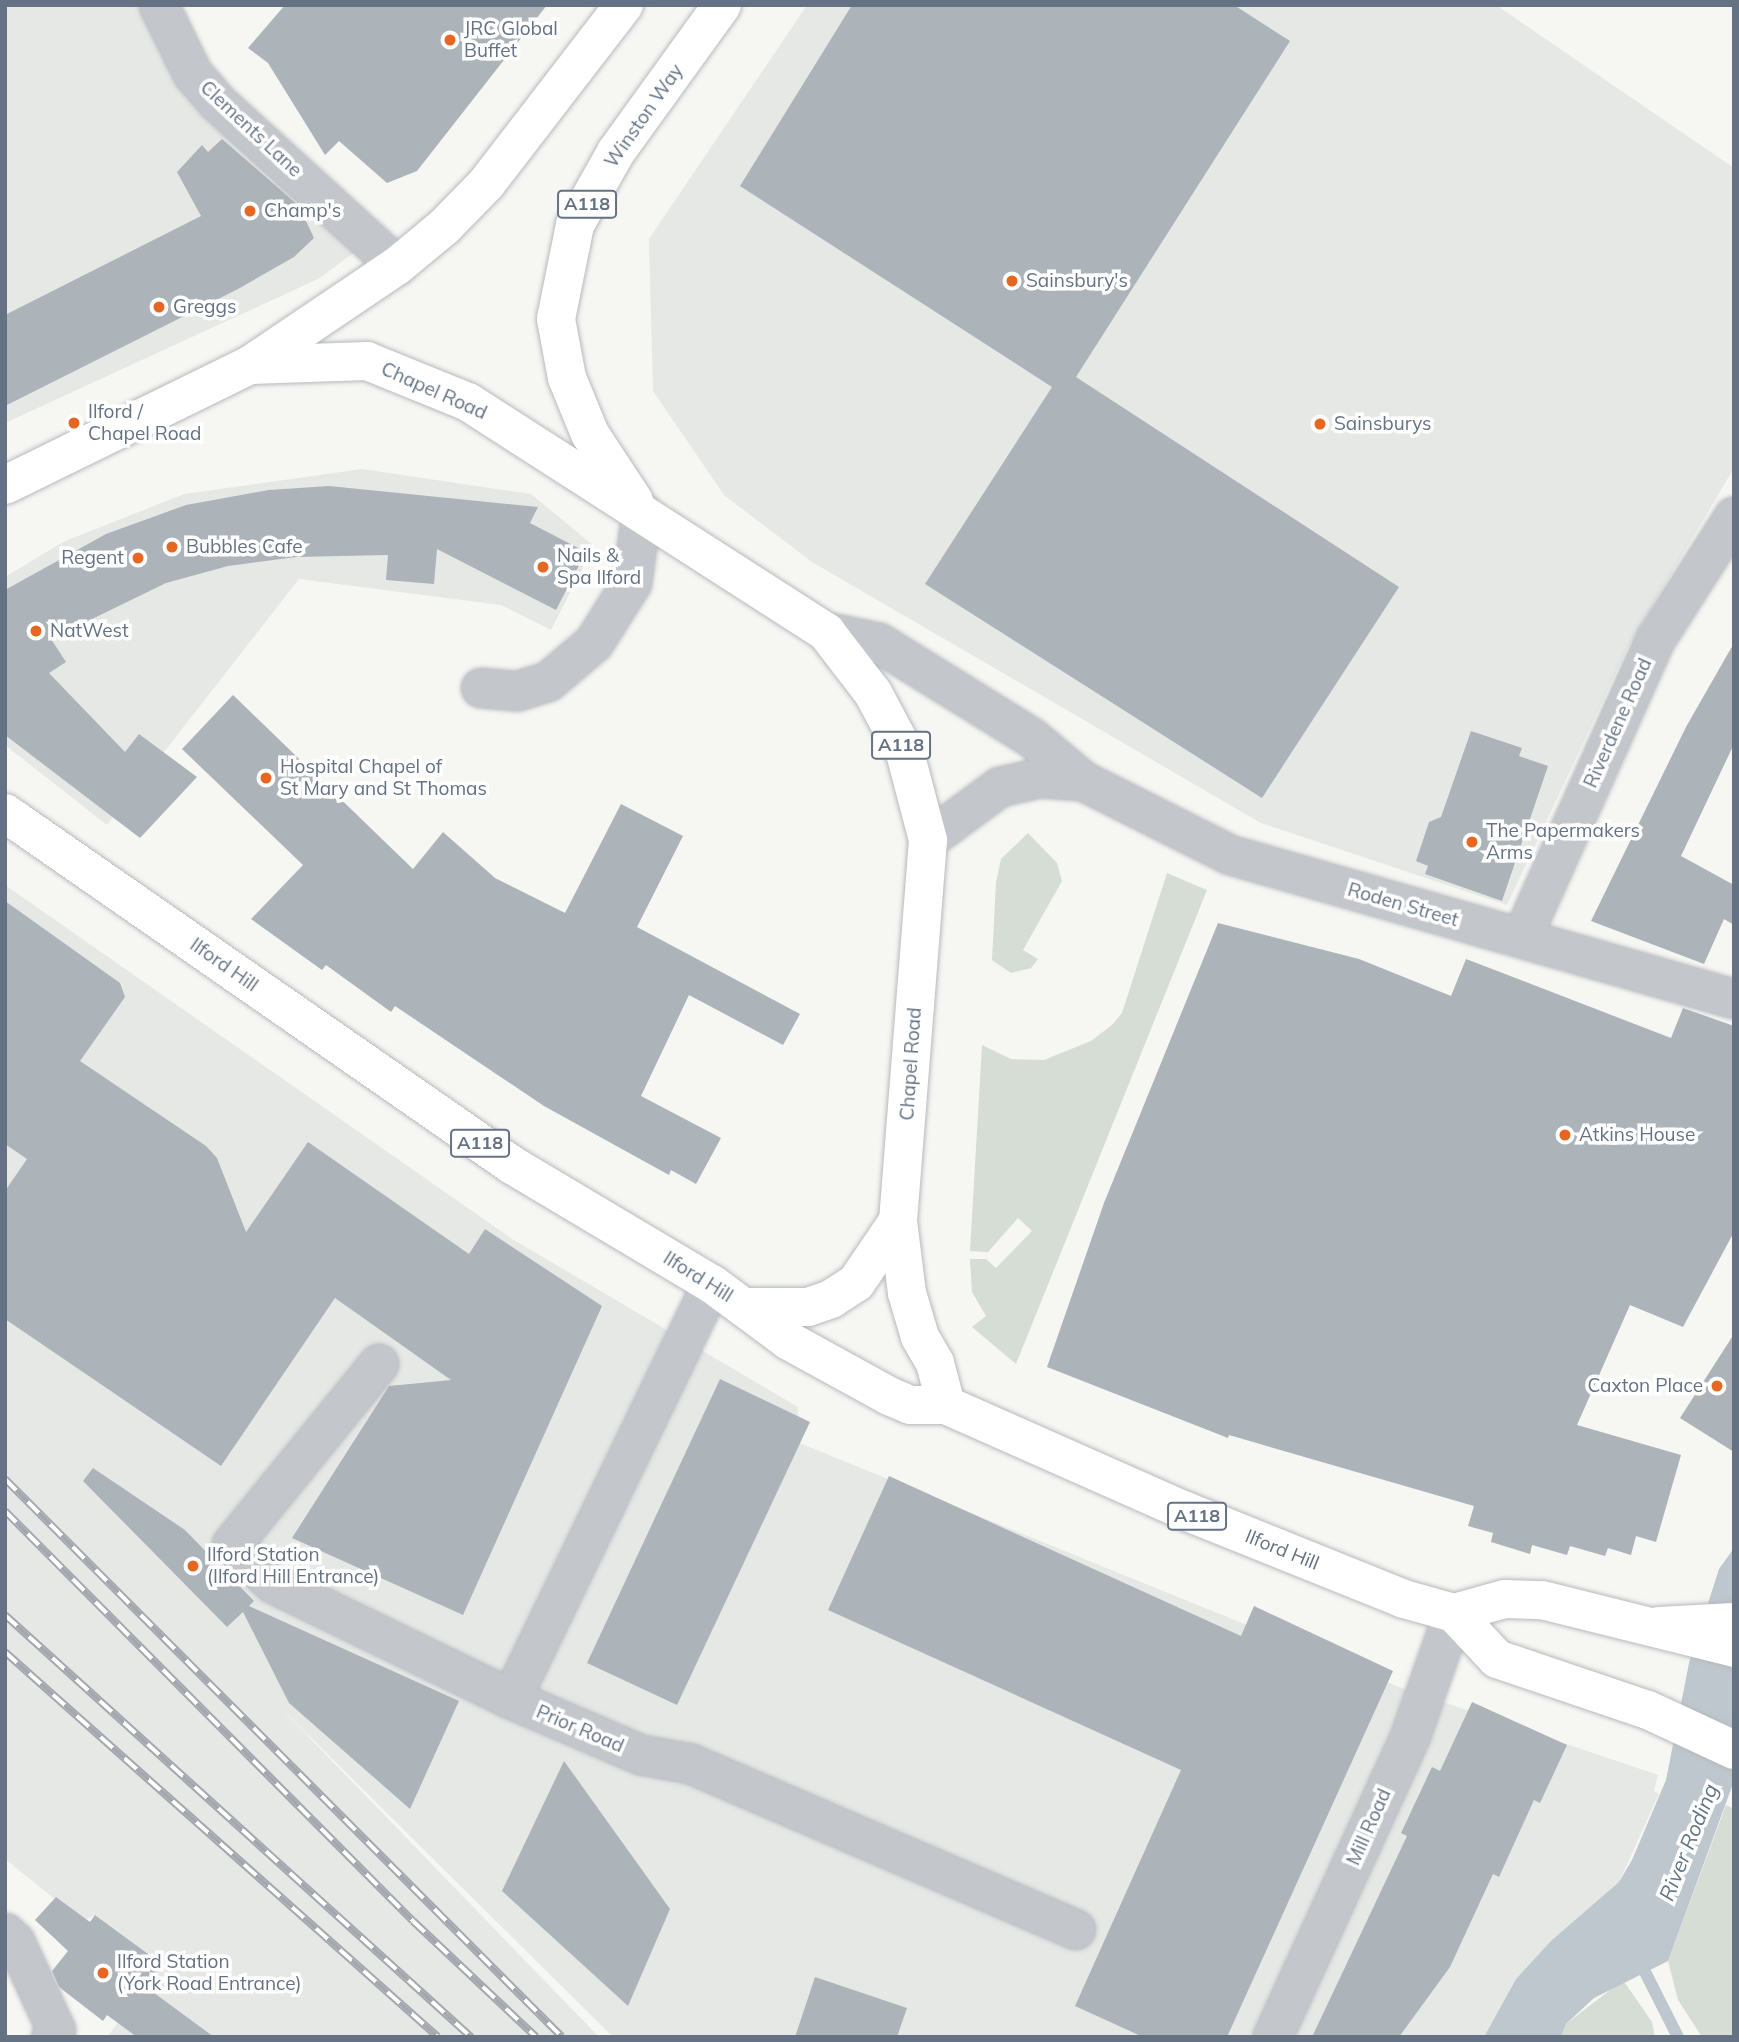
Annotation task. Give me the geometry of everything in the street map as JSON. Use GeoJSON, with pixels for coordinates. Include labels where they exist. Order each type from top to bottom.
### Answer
{"type":"FeatureCollection","features":[{"type":"Feature","properties":{"kind":"main road","name":"A118"},"geometry":{"type":"LineString","coordinates":[[250,365],[397,266],[486,184],[624,5]]}},
{"type":"Feature","properties":{"kind":"main road","name":"Winston Way"},"geometry":{"type":"LineString","coordinates":[[642,512],[590,434],[567,379],[556,319],[575,225],[616,152],[722,5]]}},
{"type":"Feature","properties":{"kind":"main road","name":"Chapel Road"},"geometry":{"type":"LineString","coordinates":[[5,485],[250,365],[367,361],[468,402],[642,512]]}},
{"type":"Feature","properties":{"kind":"main road","name":"A118"},"geometry":{"type":"LineString","coordinates":[[642,512],[826,632],[873,693],[905,754],[928,840]]}},
{"type":"Feature","properties":{"kind":"main road","name":"Ilford Hill"},"geometry":{"type":"LineString","coordinates":[[5,813],[512,1165],[712,1284],[789,1340],[889,1396],[910,1405],[946,1405],[1183,1510],[1384,1591],[1454,1613],[1497,1659],[1648,1710],[1734,1750]]}},
{"type":"Feature","properties":{"kind":"main road","name":"Chapel Road"},"geometry":{"type":"LineString","coordinates":[[928,840],[898,1221],[907,1293],[920,1337],[935,1363],[946,1405]]}},
{"type":"Feature","properties":{"kind":"main road","name":"Chapel Road"},"geometry":{"type":"LineString","coordinates":[[745,1307],[808,1307],[831,1299],[856,1283],[898,1221]]}},
{"type":"Feature","properties":{"kind":"main road"},"geometry":{"type":"LineString","coordinates":[[1454,1613],[1505,1599],[1542,1600],[1660,1626],[1734,1648]]}},
{"type":"Feature","properties":{"kind":"main road"},"geometry":{"type":"LineString","coordinates":[[1660,1626],[1734,1622]]}},
{"type":"Feature","properties":{"kind":"street","name":"Clements Lane"},"geometry":{"type":"LineString","coordinates":[[159,5],[193,74],[218,102],[397,266]]}},
{"type":"Feature","properties":{"kind":"street"},"geometry":{"type":"LineString","coordinates":[[481,688],[517,691],[548,682],[594,643],[632,583],[642,512]]}},
{"type":"Feature","properties":{"kind":"street","name":"Riverdene Road"},"geometry":{"type":"LineString","coordinates":[[1522,938],[1656,639],[1734,517]]}},
{"type":"Feature","properties":{"kind":"street","name":"Roden Street"},"geometry":{"type":"LineString","coordinates":[[826,632],[878,643],[1032,738],[1083,781],[1230,855],[1734,999]]}},
{"type":"Feature","properties":{"kind":"street","name":"Roden Street"},"geometry":{"type":"LineString","coordinates":[[928,840],[1000,786],[1040,778],[1083,781]]}},
{"type":"Feature","properties":{"kind":"street","name":"Prior Road"},"geometry":{"type":"LineString","coordinates":[[712,1284],[511,1699],[641,1755],[691,1763],[1076,1930]]}},
{"type":"Feature","properties":{"kind":"street"},"geometry":{"type":"LineString","coordinates":[[379,1364],[232,1545],[274,1584],[511,1699]]}},
{"type":"Feature","properties":{"kind":"street","name":"Mill Road"},"geometry":{"type":"LineString","coordinates":[[1273,2037],[1411,1735],[1454,1613]]}},
{"type":"Feature","properties":{"kind":"street"},"geometry":{"type":"LineString","coordinates":[[5,1932],[15,1941],[55,2030],[50,2037]]}},
{"type":"Feature","properties":{"kind":"shaded area"},"geometry":{"type":"Polygon","coordinates":[[[5,5],[137,5],[209,114],[323,216],[353,253],[320,278],[5,423],[5,5]]]}},
{"type":"Feature","properties":{"kind":"shaded area"},"geometry":{"type":"Polygon","coordinates":[[[807,5],[1496,5],[1734,168],[1734,468],[1628,647],[1507,905],[1261,823],[812,562],[724,495],[653,391],[649,239],[807,5]]]}},
{"type":"Feature","properties":{"kind":"shaded area"},"geometry":{"type":"Polygon","coordinates":[[[362,469],[531,494],[594,546],[551,630],[501,605],[299,579],[107,825],[5,745],[5,577],[63,542],[184,494],[362,469]]]}},
{"type":"Feature","properties":{"kind":"shaded area"},"geometry":{"type":"Polygon","coordinates":[[[1028,833],[1057,863],[1062,881],[1023,950],[1038,959],[1031,968],[1011,973],[992,960],[996,882],[1001,859],[1028,833]]]}},
{"type":"Feature","properties":{"kind":"shaded area"},"geometry":{"type":"Polygon","coordinates":[[[1167,873],[1207,890],[1016,1364],[972,1327],[986,1316],[972,1292],[970,1259],[986,1259],[996,1268],[1032,1231],[1018,1218],[988,1252],[970,1251],[982,1045],[1011,1059],[1044,1060],[1091,1041],[1112,1025],[1122,1013],[1167,873]]]}},
{"type":"Feature","properties":{"kind":"shaded area"},"geometry":{"type":"Polygon","coordinates":[[[5,885],[512,1239],[798,1407],[797,1442],[1399,1687],[1658,1775],[1654,1791],[1659,1794],[1619,1882],[1516,1979],[1484,2037],[613,2037],[278,1705],[599,2037],[107,2037],[162,1965],[96,1915],[82,1921],[5,1859],[5,885]]]}},
{"type":"Feature","properties":{"kind":"shaded area"},"geometry":{"type":"Polygon","coordinates":[[[1726,1805],[1734,1809],[1734,2037],[1702,2037],[1678,2000],[1668,1961],[1726,1805]]]}},
{"type":"Feature","properties":{"kind":"shaded area"},"geometry":{"type":"Polygon","coordinates":[[[1623,1980],[1652,2022],[1655,2037],[1561,2037],[1566,2024],[1623,1980]]]}},
{"type":"Feature","properties":{"kind":"water","name":"River Roding"},"geometry":{"type":"Polygon","coordinates":[[[1734,1548],[1734,1781],[1668,1961],[1594,1998],[1566,2024],[1561,2037],[1484,2037],[1516,1979],[1551,1941],[1619,1882],[1632,1860],[1666,1780],[1689,1663],[1719,1569],[1734,1548]]]}},
{"type":"Feature","properties":{"kind":"building"},"geometry":{"type":"Polygon","coordinates":[[[285,5],[547,5],[417,171],[387,183],[339,141],[325,155],[268,63],[248,48],[285,5]]]}},
{"type":"Feature","properties":{"kind":"building"},"geometry":{"type":"Polygon","coordinates":[[[852,5],[1234,5],[1290,41],[1076,377],[1399,587],[1262,798],[925,584],[1052,387],[740,186],[852,5]]]}},
{"type":"Feature","properties":{"kind":"building"},"geometry":{"type":"Polygon","coordinates":[[[222,139],[299,206],[314,238],[294,257],[238,289],[5,406],[5,315],[201,216],[177,172],[202,145],[208,152],[222,139]]]}},
{"type":"Feature","properties":{"kind":"building"},"geometry":{"type":"Polygon","coordinates":[[[329,486],[538,507],[530,523],[586,552],[556,610],[437,549],[434,584],[386,580],[388,555],[296,557],[228,566],[166,583],[51,639],[66,662],[49,673],[125,752],[139,734],[197,777],[140,838],[5,735],[5,590],[106,534],[186,505],[269,490],[329,486]]]}},
{"type":"Feature","properties":{"kind":"building"},"geometry":{"type":"Polygon","coordinates":[[[1734,643],[1734,744],[1681,856],[1734,885],[1734,925],[1724,919],[1704,964],[1591,921],[1686,727],[1734,643]]]}},
{"type":"Feature","properties":{"kind":"building"},"geometry":{"type":"Polygon","coordinates":[[[233,695],[413,869],[443,832],[495,878],[565,913],[621,804],[683,836],[637,927],[800,1014],[783,1045],[689,995],[641,1096],[721,1138],[696,1184],[671,1170],[669,1175],[544,1106],[395,1006],[391,1012],[326,965],[322,970],[251,919],[303,865],[182,749],[233,695]]]}},
{"type":"Feature","properties":{"kind":"building","name":"The Papermakers Arms"},"geometry":{"type":"Polygon","coordinates":[[[1471,731],[1522,748],[1519,756],[1548,766],[1502,901],[1425,874],[1428,866],[1416,861],[1429,822],[1441,817],[1471,731]]]}},
{"type":"Feature","properties":{"kind":"building"},"geometry":{"type":"Polygon","coordinates":[[[5,901],[120,983],[125,997],[80,1061],[206,1146],[217,1158],[246,1232],[308,1142],[469,1254],[485,1229],[602,1306],[463,1615],[292,1538],[389,1386],[451,1380],[335,1298],[221,1466],[5,1319],[5,1191],[27,1159],[5,1144],[5,901]]]}},
{"type":"Feature","properties":{"kind":"building"},"geometry":{"type":"Polygon","coordinates":[[[1218,923],[1359,959],[1451,996],[1466,959],[1671,1038],[1683,1008],[1734,1026],[1734,1232],[1683,1327],[1630,1305],[1577,1425],[1681,1455],[1656,1542],[1636,1536],[1631,1555],[1608,1548],[1605,1556],[1570,1546],[1567,1555],[1532,1545],[1530,1554],[1491,1542],[1493,1533],[1468,1526],[1474,1506],[1229,1435],[1228,1438],[1047,1367],[1104,1203],[1218,923]]]}},
{"type":"Feature","properties":{"kind":"building","name":"Caxton Place"},"geometry":{"type":"Polygon","coordinates":[[[1734,1334],[1734,1452],[1680,1418],[1734,1334]]]}},
{"type":"Feature","properties":{"kind":"building"},"geometry":{"type":"Polygon","coordinates":[[[720,1379],[810,1422],[677,1705],[587,1663],[720,1379]]]}},
{"type":"Feature","properties":{"kind":"building"},"geometry":{"type":"Polygon","coordinates":[[[93,1468],[185,1530],[254,1601],[249,1606],[459,1701],[410,1809],[289,1703],[243,1612],[227,1627],[83,1481],[93,1468]]]}},
{"type":"Feature","properties":{"kind":"building"},"geometry":{"type":"Polygon","coordinates":[[[889,1476],[1241,1636],[1254,1606],[1393,1671],[1227,2037],[1143,2037],[1075,2006],[1181,1770],[828,1610],[889,1476]]]}},
{"type":"Feature","properties":{"kind":"building"},"geometry":{"type":"Polygon","coordinates":[[[1472,1702],[1567,1745],[1540,1803],[1534,1800],[1499,1877],[1493,1874],[1450,1967],[1399,2037],[1312,2037],[1407,1836],[1401,1833],[1432,1767],[1440,1771],[1472,1702]]]}},
{"type":"Feature","properties":{"kind":"building"},"geometry":{"type":"Polygon","coordinates":[[[564,1761],[670,1909],[628,2006],[502,1891],[564,1761]]]}},
{"type":"Feature","properties":{"kind":"building","name":"Ilford Station (York Road Entrance)"},"geometry":{"type":"Polygon","coordinates":[[[56,1897],[90,1922],[95,1915],[163,1965],[146,1987],[214,2037],[137,2037],[107,2015],[103,2021],[59,1987],[52,1971],[68,1951],[35,1920],[56,1897]]]}},
{"type":"Feature","properties":{"kind":"building"},"geometry":{"type":"Polygon","coordinates":[[[815,1977],[907,2008],[897,2037],[795,2037],[815,1977]]]}},
{"type":"Feature","properties":{"kind":"waterway"},"geometry":{"type":"LineString","coordinates":[[1637,1956],[1678,2037]]}},
{"type":"Feature","properties":{"kind":"railway"},"geometry":{"type":"LineString","coordinates":[[5,1479],[562,2037]]}},
{"type":"Feature","properties":{"kind":"railway"},"geometry":{"type":"LineString","coordinates":[[5,1511],[413,1921],[536,2037]]}},
{"type":"Feature","properties":{"kind":"railway"},"geometry":{"type":"LineString","coordinates":[[5,1615],[471,2037]]}},
{"type":"Feature","properties":{"kind":"railway"},"geometry":{"type":"LineString","coordinates":[[5,1652],[438,2037]]}},
{"type":"Feature","properties":{"kind":"place","name":"JRC Global Buffet"},"geometry":{"type":"Point","coordinates":[450,40]}},
{"type":"Feature","properties":{"kind":"place","name":"Champ's"},"geometry":{"type":"Point","coordinates":[250,211]}},
{"type":"Feature","properties":{"kind":"place","name":"Sainsbury's"},"geometry":{"type":"Point","coordinates":[1012,281]}},
{"type":"Feature","properties":{"kind":"place","name":"Greggs"},"geometry":{"type":"Point","coordinates":[159,307]}},
{"type":"Feature","properties":{"kind":"place","name":"Ilford / Chapel Road"},"geometry":{"type":"Point","coordinates":[74,423]}},
{"type":"Feature","properties":{"kind":"place","name":"Sainsburys"},"geometry":{"type":"Point","coordinates":[1320,424]}},
{"type":"Feature","properties":{"kind":"place","name":"Bubbles Cafe"},"geometry":{"type":"Point","coordinates":[172,547]}},
{"type":"Feature","properties":{"kind":"place","name":"Regent"},"geometry":{"type":"Point","coordinates":[138,558]}},
{"type":"Feature","properties":{"kind":"place","name":"Nails & Spa Ilford"},"geometry":{"type":"Point","coordinates":[543,567]}},
{"type":"Feature","properties":{"kind":"place","name":"NatWest"},"geometry":{"type":"Point","coordinates":[36,631]}},
{"type":"Feature","properties":{"kind":"place","name":"Hospital Chapel of St Mary and St Thomas"},"geometry":{"type":"Point","coordinates":[266,778]}},
{"type":"Feature","properties":{"kind":"place","name":"The Papermakers Arms"},"geometry":{"type":"Point","coordinates":[1472,842]}},
{"type":"Feature","properties":{"kind":"place","name":"Atkins House"},"geometry":{"type":"Point","coordinates":[1565,1135]}},
{"type":"Feature","properties":{"kind":"place","name":"Caxton Place"},"geometry":{"type":"Point","coordinates":[1717,1386]}},
{"type":"Feature","properties":{"kind":"place","name":"Ilford Station (Ilford Hill Entrance)"},"geometry":{"type":"Point","coordinates":[193,1566]}},
{"type":"Feature","properties":{"kind":"place","name":"Ilford Station (York Road Entrance)"},"geometry":{"type":"Point","coordinates":[103,1973]}}]}
